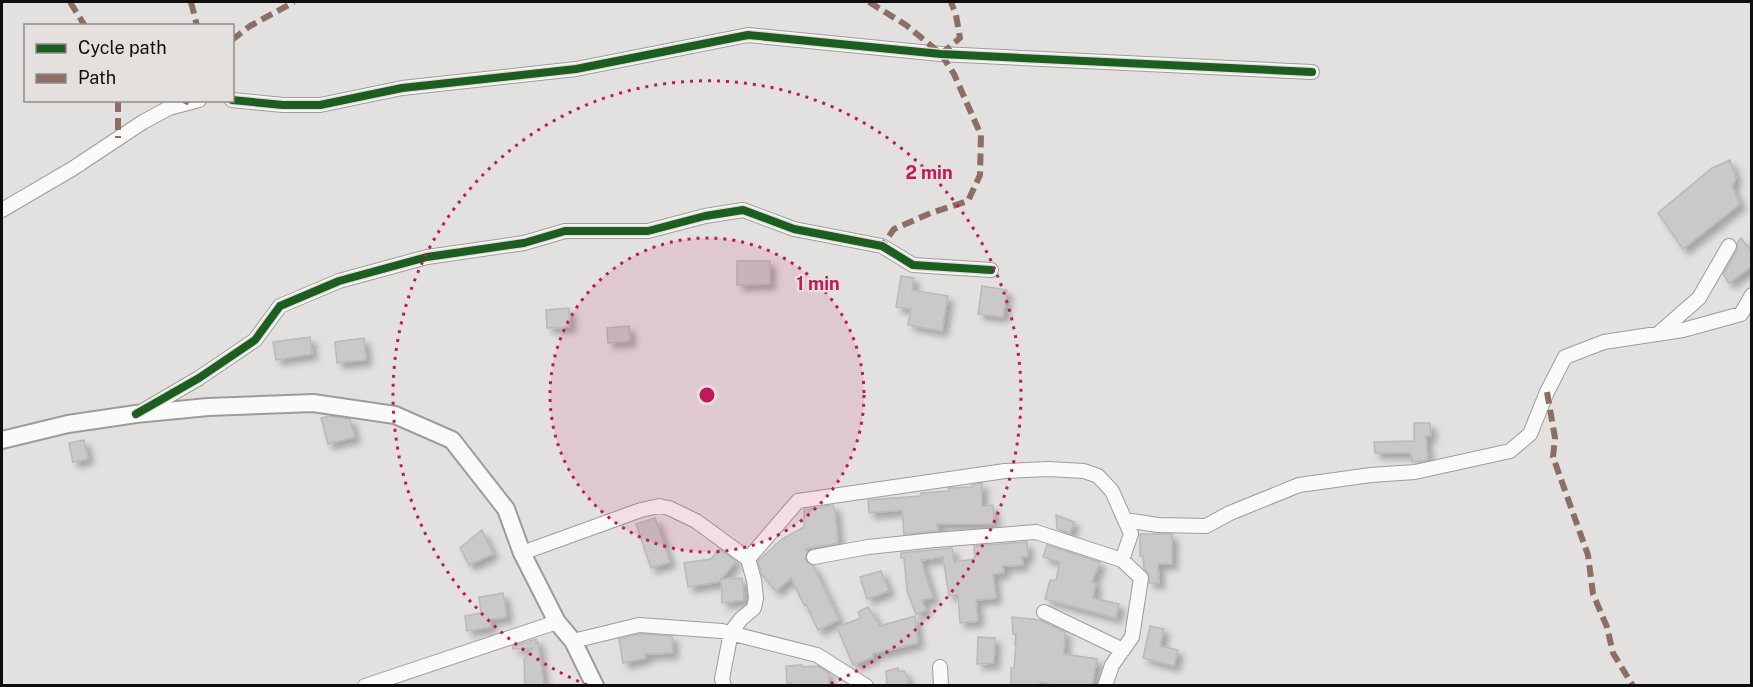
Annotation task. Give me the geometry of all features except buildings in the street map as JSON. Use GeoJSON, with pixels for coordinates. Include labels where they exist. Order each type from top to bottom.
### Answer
{"type":"FeatureCollection","features":[{"type":"Feature","properties":{"kind":"street"},"geometry":{"type":"LineString","coordinates":[[234,100],[283,105],[320,105],[402,88],[576,69],[748,35],[941,54],[1312,72]]}},
{"type":"Feature","properties":{"kind":"street"},"geometry":{"type":"LineString","coordinates":[[2,210],[72,169],[143,122],[170,108],[192,102]]}},
{"type":"Feature","properties":{"kind":"street"},"geometry":{"type":"LineString","coordinates":[[136,414],[200,378],[255,340],[280,306],[339,281],[428,257],[524,243],[565,231],[648,231],[705,216],[743,210],[794,229],[882,246],[913,265],[991,270]]}},
{"type":"Feature","properties":{"kind":"street"},"geometry":{"type":"LineString","coordinates":[[1658,334],[1699,298],[1729,246]]}},
{"type":"Feature","properties":{"kind":"street"},"geometry":{"type":"LineString","coordinates":[[1125,520],[1158,525],[1206,526],[1230,513],[1299,485],[1371,475],[1416,472],[1510,451],[1530,434],[1546,392],[1564,357],[1604,342],[1683,330],[1741,314],[1752,296]]}},
{"type":"Feature","properties":{"kind":"street"},"geometry":{"type":"LineString","coordinates":[[2,440],[68,424],[208,407],[313,403],[395,415],[452,440],[506,509],[522,553],[557,622],[573,641],[595,686]]}},
{"type":"Feature","properties":{"kind":"street"},"geometry":{"type":"LineString","coordinates":[[748,559],[798,501],[1005,471],[1048,469],[1084,471],[1098,476],[1112,491],[1131,534],[1122,560]]}},
{"type":"Feature","properties":{"kind":"street"},"geometry":{"type":"LineString","coordinates":[[522,553],[641,510],[659,506],[669,508],[696,521],[748,559],[754,580],[756,598],[754,608],[731,632],[722,679],[724,686]]}},
{"type":"Feature","properties":{"kind":"street"},"geometry":{"type":"LineString","coordinates":[[814,557],[924,541],[1036,532],[1122,560],[1142,578],[1132,637],[1112,665],[1105,686]]}},
{"type":"Feature","properties":{"kind":"street"},"geometry":{"type":"LineString","coordinates":[[1044,612],[1123,650]]}},
{"type":"Feature","properties":{"kind":"street"},"geometry":{"type":"LineString","coordinates":[[365,686],[557,622]]}},
{"type":"Feature","properties":{"kind":"street"},"geometry":{"type":"LineString","coordinates":[[573,641],[639,625],[731,632],[817,655],[866,686]]}},
{"type":"Feature","properties":{"kind":"street"},"geometry":{"type":"LineString","coordinates":[[940,667],[941,686]]}},
{"type":"Feature","properties":{"kind":"marked path"},"geometry":{"type":"LineString","coordinates":[[70,2],[84,24]]}},
{"type":"Feature","properties":{"kind":"marked path"},"geometry":{"type":"LineString","coordinates":[[191,2],[196,24]]}},
{"type":"Feature","properties":{"kind":"marked path"},"geometry":{"type":"LineString","coordinates":[[234,38],[250,26],[294,2]]}},
{"type":"Feature","properties":{"kind":"marked path"},"geometry":{"type":"LineString","coordinates":[[869,2],[906,25],[941,54],[954,74],[981,135],[980,175],[968,201],[931,213],[894,229],[882,246]]}},
{"type":"Feature","properties":{"kind":"marked path"},"geometry":{"type":"LineString","coordinates":[[941,54],[960,38],[951,2]]}},
{"type":"Feature","properties":{"kind":"marked path"},"geometry":{"type":"LineString","coordinates":[[118,102],[118,138]]}},
{"type":"Feature","properties":{"kind":"marked path"},"geometry":{"type":"LineString","coordinates":[[1547,392],[1555,438],[1553,457],[1588,555],[1593,594],[1607,627],[1613,653],[1633,686]]}},
{"type":"Feature","properties":{"kind":"cycle path"},"geometry":{"type":"LineString","coordinates":[[234,100],[283,105],[320,105],[402,88],[576,69],[748,35],[941,54],[1312,72]]}},
{"type":"Feature","properties":{"kind":"cycle path"},"geometry":{"type":"LineString","coordinates":[[136,414],[199,378],[255,340],[280,306],[339,281],[427,257],[524,243],[565,231],[648,231],[705,216],[743,210],[794,229],[882,246],[913,265],[991,270]]}}]}
